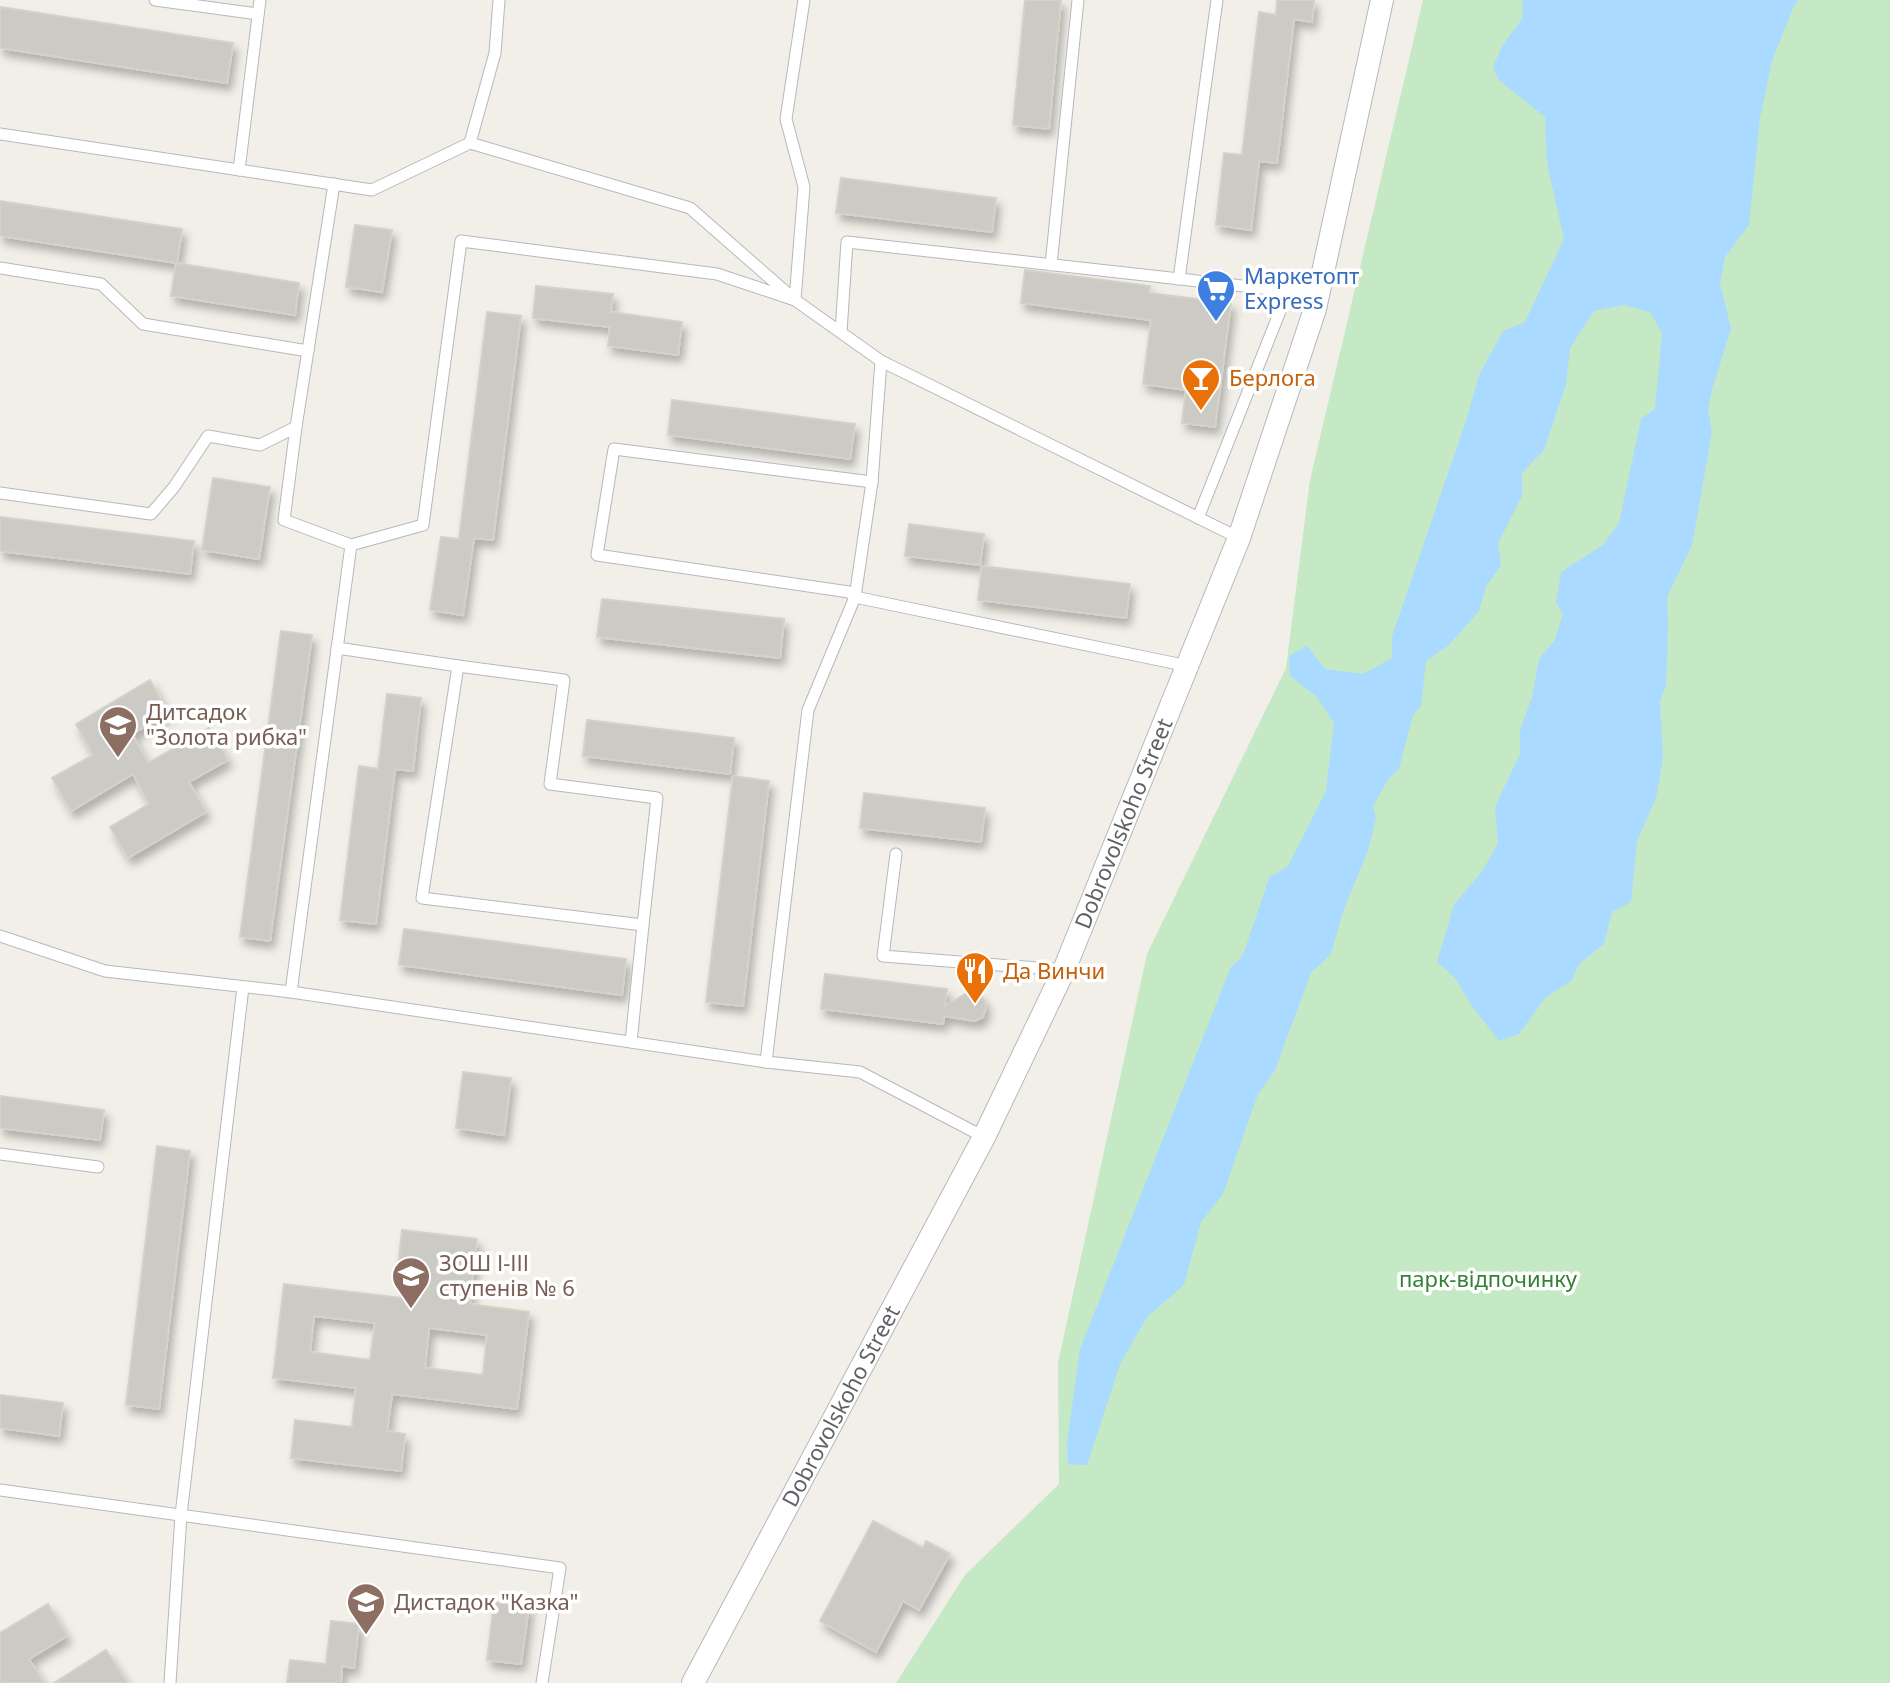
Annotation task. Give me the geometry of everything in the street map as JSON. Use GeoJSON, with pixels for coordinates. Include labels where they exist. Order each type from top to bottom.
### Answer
{"type":"FeatureCollection","features":[{"type":"Feature","properties":{"kind":"street","name":"Dobrovolskoho Street"},"geometry":{"type":"LineString","coordinates":[[693,1683],[984,1137],[1064,970],[1239,538],[1315,309],[1382,0]]}},
{"type":"Feature","properties":{"kind":"lane"},"geometry":{"type":"LineString","coordinates":[[155,0],[258,14]]}},
{"type":"Feature","properties":{"kind":"lane"},"geometry":{"type":"LineString","coordinates":[[239,170],[260,0]]}},
{"type":"Feature","properties":{"kind":"lane"},"geometry":{"type":"LineString","coordinates":[[470,143],[495,53],[499,0]]}},
{"type":"Feature","properties":{"kind":"lane"},"geometry":{"type":"LineString","coordinates":[[795,300],[804,187],[786,119],[804,0]]}},
{"type":"Feature","properties":{"kind":"lane"},"geometry":{"type":"LineString","coordinates":[[1051,265],[1078,0]]}},
{"type":"Feature","properties":{"kind":"lane"},"geometry":{"type":"LineString","coordinates":[[1179,279],[1217,0]]}},
{"type":"Feature","properties":{"kind":"lane"},"geometry":{"type":"LineString","coordinates":[[0,134],[372,190],[470,143],[690,208],[795,300],[881,361],[1239,538]]}},
{"type":"Feature","properties":{"kind":"lane"},"geometry":{"type":"LineString","coordinates":[[334,184],[284,520],[351,545],[423,525],[461,241],[717,274],[795,300]]}},
{"type":"Feature","properties":{"kind":"lane"},"geometry":{"type":"LineString","coordinates":[[841,332],[847,242],[1318,293]]}},
{"type":"Feature","properties":{"kind":"lane"},"geometry":{"type":"LineString","coordinates":[[0,268],[101,284],[143,324],[308,351]]}},
{"type":"Feature","properties":{"kind":"lane"},"geometry":{"type":"LineString","coordinates":[[1198,518],[1288,291]]}},
{"type":"Feature","properties":{"kind":"lane"},"geometry":{"type":"LineString","coordinates":[[766,1062],[808,710],[855,597],[872,482],[881,361]]}},
{"type":"Feature","properties":{"kind":"lane"},"geometry":{"type":"LineString","coordinates":[[0,493],[151,514],[174,487],[208,436],[260,445],[296,427]]}},
{"type":"Feature","properties":{"kind":"lane"},"geometry":{"type":"LineString","coordinates":[[872,482],[614,449],[597,555],[849,592],[855,597],[1188,666]]}},
{"type":"Feature","properties":{"kind":"lane"},"geometry":{"type":"LineString","coordinates":[[291,992],[351,545]]}},
{"type":"Feature","properties":{"kind":"lane"},"geometry":{"type":"LineString","coordinates":[[337,648],[564,680],[550,784],[657,798],[631,1042]]}},
{"type":"Feature","properties":{"kind":"lane"},"geometry":{"type":"LineString","coordinates":[[458,666],[422,898],[643,925]]}},
{"type":"Feature","properties":{"kind":"lane"},"geometry":{"type":"LineString","coordinates":[[896,854],[883,956],[1064,970]]}},
{"type":"Feature","properties":{"kind":"lane"},"geometry":{"type":"LineString","coordinates":[[0,936],[105,971],[291,992],[766,1062],[860,1072],[984,1137]]}},
{"type":"Feature","properties":{"kind":"lane"},"geometry":{"type":"LineString","coordinates":[[170,1683],[181,1515],[243,987]]}},
{"type":"Feature","properties":{"kind":"lane"},"geometry":{"type":"LineString","coordinates":[[0,1154],[98,1167]]}},
{"type":"Feature","properties":{"kind":"lane"},"geometry":{"type":"LineString","coordinates":[[0,1490],[560,1568],[542,1683]]}},
{"type":"Feature","properties":{"kind":"green space","name":"парк-відпочинку"},"geometry":{"type":"Polygon","coordinates":[[[1423,0],[1890,0],[1890,1683],[896,1683],[965,1575],[1059,1484],[1058,1363],[1147,954],[1286,668],[1310,480],[1423,0]]]}},
{"type":"Feature","properties":{"kind":"water"},"geometry":{"type":"Polygon","coordinates":[[[1523,0],[1798,0],[1772,61],[1760,118],[1749,225],[1725,257],[1720,283],[1731,329],[1708,409],[1712,432],[1692,545],[1667,597],[1666,686],[1660,701],[1663,759],[1656,798],[1637,841],[1631,902],[1612,912],[1604,944],[1579,964],[1572,980],[1545,998],[1519,1034],[1499,1041],[1455,978],[1437,962],[1454,905],[1483,870],[1498,843],[1495,807],[1520,754],[1520,730],[1532,697],[1539,659],[1554,641],[1563,614],[1556,602],[1561,572],[1603,545],[1619,523],[1641,419],[1655,409],[1662,333],[1650,312],[1624,305],[1594,311],[1570,348],[1566,385],[1544,450],[1522,473],[1522,496],[1498,543],[1501,566],[1486,586],[1479,611],[1448,646],[1426,661],[1421,706],[1413,715],[1399,769],[1389,778],[1373,806],[1376,818],[1368,851],[1343,911],[1331,954],[1311,973],[1275,1070],[1258,1094],[1223,1194],[1201,1222],[1184,1285],[1147,1317],[1120,1364],[1087,1465],[1068,1464],[1067,1443],[1080,1349],[1230,969],[1243,955],[1269,878],[1288,866],[1326,791],[1334,723],[1317,697],[1290,676],[1289,656],[1307,646],[1325,669],[1363,674],[1392,658],[1392,636],[1479,375],[1503,331],[1525,322],[1564,239],[1547,163],[1545,117],[1499,80],[1493,67],[1502,46],[1522,19],[1523,0]]]}},
{"type":"Feature","properties":{"kind":"building"},"geometry":{"type":"Polygon","coordinates":[[[1025,0],[1061,0],[1049,129],[1013,125],[1025,0]]]}},
{"type":"Feature","properties":{"kind":"building"},"geometry":{"type":"Polygon","coordinates":[[[1277,0],[1314,0],[1312,22],[1294,19],[1277,163],[1259,161],[1251,230],[1216,225],[1224,153],[1242,155],[1259,12],[1276,15],[1277,0]]]}},
{"type":"Feature","properties":{"kind":"building"},"geometry":{"type":"Polygon","coordinates":[[[0,7],[233,43],[227,83],[0,48],[0,7]]]}},
{"type":"Feature","properties":{"kind":"building"},"geometry":{"type":"Polygon","coordinates":[[[841,178],[996,198],[992,232],[836,213],[841,178]]]}},
{"type":"Feature","properties":{"kind":"building"},"geometry":{"type":"Polygon","coordinates":[[[0,201],[182,229],[177,263],[0,236],[0,201]]]}},
{"type":"Feature","properties":{"kind":"building"},"geometry":{"type":"Polygon","coordinates":[[[355,225],[392,230],[382,292],[346,287],[355,225]]]}},
{"type":"Feature","properties":{"kind":"building"},"geometry":{"type":"Polygon","coordinates":[[[176,263],[299,283],[295,315],[171,296],[176,263]]]}},
{"type":"Feature","properties":{"kind":"building"},"geometry":{"type":"Polygon","coordinates":[[[1025,270],[1150,286],[1149,293],[1231,303],[1215,427],[1182,423],[1186,390],[1143,384],[1151,320],[1021,303],[1025,270]]]}},
{"type":"Feature","properties":{"kind":"building"},"geometry":{"type":"Polygon","coordinates":[[[536,286],[613,294],[611,312],[682,322],[678,355],[608,346],[610,327],[533,318],[536,286]]]}},
{"type":"Feature","properties":{"kind":"building"},"geometry":{"type":"Polygon","coordinates":[[[487,312],[521,316],[493,540],[474,538],[463,615],[430,610],[441,537],[459,539],[487,312]]]}},
{"type":"Feature","properties":{"kind":"building"},"geometry":{"type":"Polygon","coordinates":[[[672,400],[855,424],[850,459],[668,435],[672,400]]]}},
{"type":"Feature","properties":{"kind":"building"},"geometry":{"type":"Polygon","coordinates":[[[213,478],[270,487],[259,559],[202,550],[213,478]]]}},
{"type":"Feature","properties":{"kind":"building"},"geometry":{"type":"Polygon","coordinates":[[[0,517],[194,541],[190,574],[0,551],[0,517]]]}},
{"type":"Feature","properties":{"kind":"building"},"geometry":{"type":"Polygon","coordinates":[[[909,524],[984,534],[980,565],[905,556],[909,524]]]}},
{"type":"Feature","properties":{"kind":"building"},"geometry":{"type":"Polygon","coordinates":[[[982,566],[1130,584],[1126,618],[978,600],[982,566]]]}},
{"type":"Feature","properties":{"kind":"building"},"geometry":{"type":"Polygon","coordinates":[[[602,599],[784,619],[780,658],[597,637],[602,599]]]}},
{"type":"Feature","properties":{"kind":"building"},"geometry":{"type":"Polygon","coordinates":[[[281,631],[312,635],[270,941],[240,937],[281,631]]]}},
{"type":"Feature","properties":{"kind":"building"},"geometry":{"type":"Polygon","coordinates":[[[150,680],[168,713],[132,734],[148,763],[209,728],[228,760],[189,782],[206,812],[128,858],[110,827],[149,804],[133,774],[71,811],[52,778],[93,755],[76,724],[150,680]]]}},
{"type":"Feature","properties":{"kind":"building"},"geometry":{"type":"Polygon","coordinates":[[[387,694],[421,698],[413,771],[395,769],[376,924],[340,920],[359,766],[378,769],[387,694]]]}},
{"type":"Feature","properties":{"kind":"building"},"geometry":{"type":"Polygon","coordinates":[[[587,720],[734,738],[730,774],[583,756],[587,720]]]}},
{"type":"Feature","properties":{"kind":"building"},"geometry":{"type":"Polygon","coordinates":[[[733,776],[769,781],[743,1006],[706,1002],[733,776]]]}},
{"type":"Feature","properties":{"kind":"building"},"geometry":{"type":"Polygon","coordinates":[[[864,793],[985,808],[981,842],[860,828],[864,793]]]}},
{"type":"Feature","properties":{"kind":"building"},"geometry":{"type":"Polygon","coordinates":[[[404,929],[626,959],[622,995],[399,965],[404,929]]]}},
{"type":"Feature","properties":{"kind":"building"},"geometry":{"type":"Polygon","coordinates":[[[825,974],[947,989],[945,1006],[970,991],[978,993],[986,1007],[983,1017],[975,1021],[944,1016],[943,1024],[821,1009],[825,974]]]}},
{"type":"Feature","properties":{"kind":"building"},"geometry":{"type":"Polygon","coordinates":[[[463,1072],[511,1078],[504,1135],[456,1128],[463,1072]]]}},
{"type":"Feature","properties":{"kind":"building"},"geometry":{"type":"Polygon","coordinates":[[[0,1096],[104,1110],[100,1140],[0,1128],[0,1096]]]}},
{"type":"Feature","properties":{"kind":"building"},"geometry":{"type":"Polygon","coordinates":[[[157,1146],[190,1151],[159,1409],[126,1405],[157,1146]]]}},
{"type":"Feature","properties":{"kind":"building"},"geometry":{"type":"Polygon","coordinates":[[[402,1230],[477,1239],[470,1304],[529,1312],[517,1409],[392,1394],[387,1431],[405,1434],[401,1471],[291,1458],[295,1420],[352,1427],[356,1388],[273,1378],[284,1284],[402,1298],[406,1269],[398,1268],[402,1230]],[[314,1316],[310,1352],[370,1360],[375,1323],[314,1316]],[[429,1328],[425,1368],[483,1375],[487,1335],[429,1328]]]}},
{"type":"Feature","properties":{"kind":"building"},"geometry":{"type":"Polygon","coordinates":[[[0,1395],[63,1403],[59,1436],[0,1428],[0,1395]]]}},
{"type":"Feature","properties":{"kind":"building"},"geometry":{"type":"Polygon","coordinates":[[[873,1521],[923,1548],[926,1541],[950,1554],[919,1610],[903,1601],[876,1652],[820,1621],[873,1521]]]}},
{"type":"Feature","properties":{"kind":"building"},"geometry":{"type":"Polygon","coordinates":[[[494,1602],[529,1606],[521,1664],[487,1660],[494,1602]]]}},
{"type":"Feature","properties":{"kind":"building"},"geometry":{"type":"Polygon","coordinates":[[[48,1604],[67,1636],[29,1659],[44,1683],[0,1683],[0,1633],[48,1604]]]}},
{"type":"Feature","properties":{"kind":"building"},"geometry":{"type":"Polygon","coordinates":[[[331,1621],[359,1624],[354,1668],[342,1666],[341,1683],[287,1683],[290,1660],[326,1664],[331,1621]]]}},
{"type":"Feature","properties":{"kind":"building"},"geometry":{"type":"Polygon","coordinates":[[[106,1650],[127,1683],[54,1683],[106,1650]]]}},
{"type":"Feature","properties":{"kind":"place","name":"Маркетопт Express"},"geometry":{"type":"Point","coordinates":[1216,323]}},
{"type":"Feature","properties":{"kind":"place","name":"Берлога"},"geometry":{"type":"Point","coordinates":[1201,412]}},
{"type":"Feature","properties":{"kind":"place","name":"Дитсадок \"Золота рибка\""},"geometry":{"type":"Point","coordinates":[118,759]}},
{"type":"Feature","properties":{"kind":"place","name":"Да Винчи"},"geometry":{"type":"Point","coordinates":[975,1005]}},
{"type":"Feature","properties":{"kind":"place","name":"ЗОШ І-ІІІ ступенів № 6"},"geometry":{"type":"Point","coordinates":[411,1310]}},
{"type":"Feature","properties":{"kind":"place","name":"Дистадок \"Казка\""},"geometry":{"type":"Point","coordinates":[366,1636]}}]}
